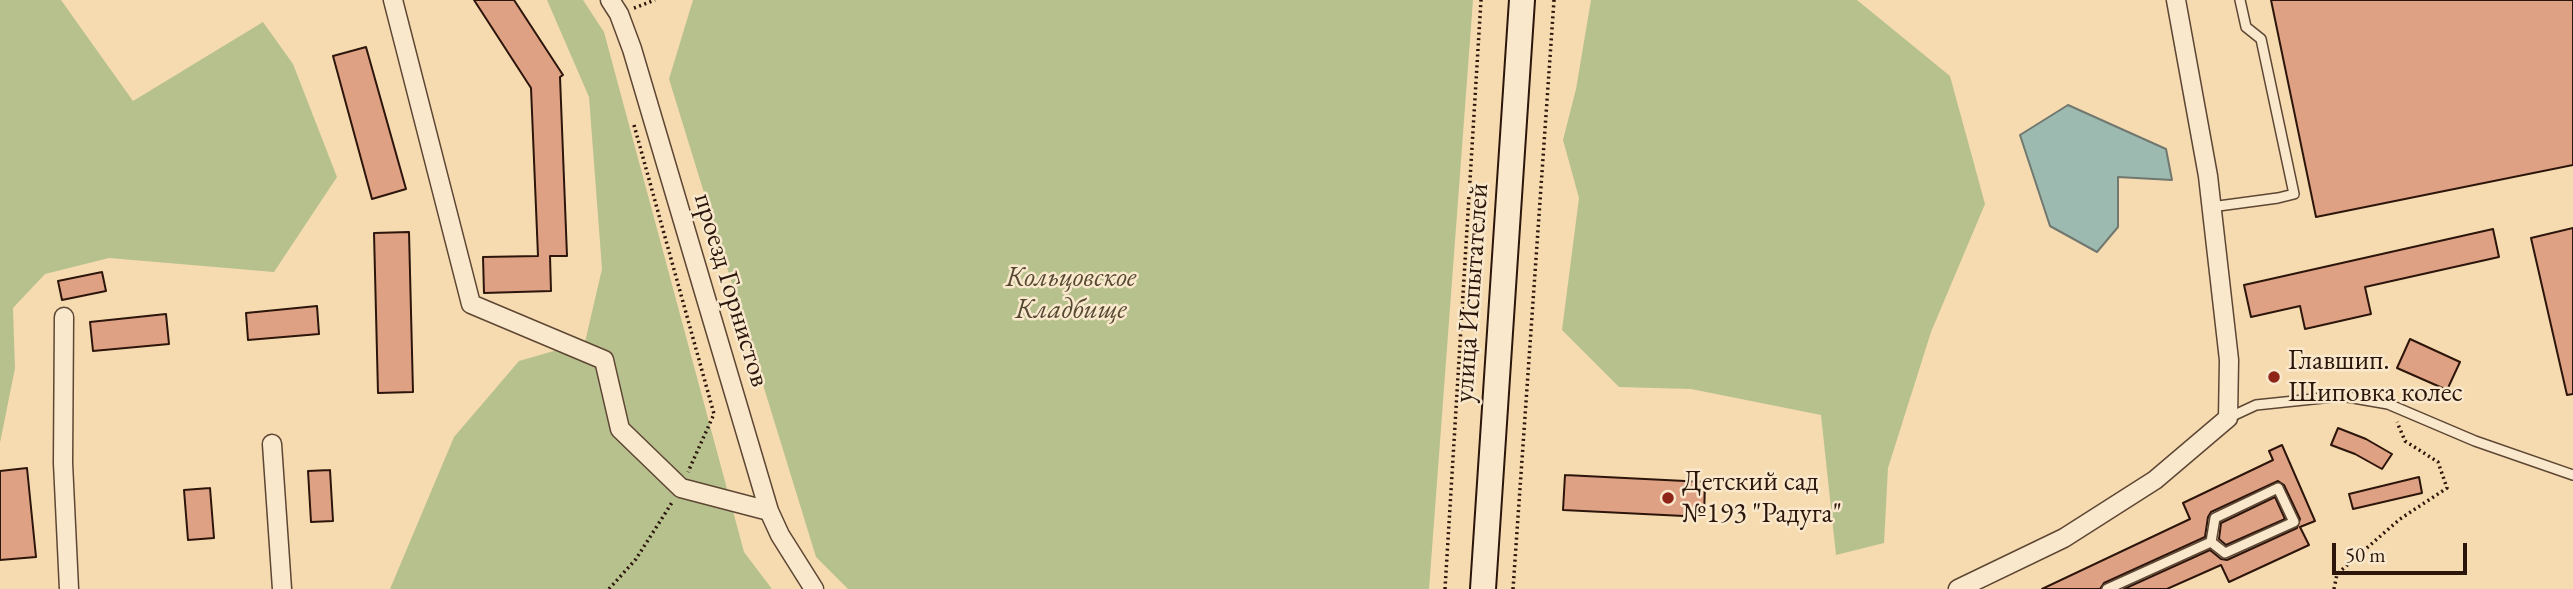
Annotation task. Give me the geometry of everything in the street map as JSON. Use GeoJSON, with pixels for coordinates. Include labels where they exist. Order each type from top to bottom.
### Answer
{"type":"FeatureCollection","features":[{"type":"Feature","properties":{"kind":"main road","name":"улица Испытателей"},"geometry":{"type":"LineString","coordinates":[[1483,589],[1522,0]]}},
{"type":"Feature","properties":{"kind":"street"},"geometry":{"type":"LineString","coordinates":[[393,0],[471,304],[604,360],[620,429],[681,488],[769,511]]}},
{"type":"Feature","properties":{"kind":"street"},"geometry":{"type":"LineString","coordinates":[[1958,589],[2064,538],[2155,480],[2228,418],[2229,360],[2208,176],[2176,0]]}},
{"type":"Feature","properties":{"kind":"street","name":"проезд Горнистов"},"geometry":{"type":"LineString","coordinates":[[614,7],[632,49],[769,511],[780,535],[814,589]]}},
{"type":"Feature","properties":{"kind":"street"},"geometry":{"type":"LineString","coordinates":[[64,317],[63,463],[69,589]]}},
{"type":"Feature","properties":{"kind":"street"},"geometry":{"type":"LineString","coordinates":[[272,444],[282,589]]}},
{"type":"Feature","properties":{"kind":"lane"},"geometry":{"type":"LineString","coordinates":[[2211,207],[2294,194],[2261,39],[2246,27],[2240,0]]}},
{"type":"Feature","properties":{"kind":"lane"},"geometry":{"type":"LineString","coordinates":[[2228,418],[2256,405],[2342,396],[2388,404],[2475,441],[2573,475]]}},
{"type":"Feature","properties":{"kind":"lane"},"geometry":{"type":"LineString","coordinates":[[2278,488],[2294,522],[2225,553],[2211,542],[2215,518],[2278,488]]}},
{"type":"Feature","properties":{"kind":"lane"},"geometry":{"type":"LineString","coordinates":[[2107,589],[2211,542]]}},
{"type":"Feature","properties":{"kind":"path"},"geometry":{"type":"LineString","coordinates":[[614,7],[655,0]]}},
{"type":"Feature","properties":{"kind":"path"},"geometry":{"type":"LineString","coordinates":[[1445,589],[1481,0]]}},
{"type":"Feature","properties":{"kind":"path"},"geometry":{"type":"LineString","coordinates":[[1513,589],[1554,0]]}},
{"type":"Feature","properties":{"kind":"path"},"geometry":{"type":"LineString","coordinates":[[608,589],[636,559],[681,488],[714,414],[631,113]]}},
{"type":"Feature","properties":{"kind":"path"},"geometry":{"type":"LineString","coordinates":[[2334,589],[2337,574],[2400,519],[2447,488],[2438,462],[2405,441],[2388,404]]}},
{"type":"Feature","properties":{"kind":"green space"},"geometry":{"type":"Polygon","coordinates":[[[0,0],[61,0],[133,101],[263,22],[293,64],[337,177],[274,272],[109,258],[45,274],[13,308],[15,368],[0,443],[0,0]]]}},
{"type":"Feature","properties":{"kind":"green space"},"geometry":{"type":"Polygon","coordinates":[[[547,0],[583,0],[604,32],[744,552],[772,589],[390,589],[454,437],[519,361],[585,342],[602,269],[589,97],[547,0]]]}},
{"type":"Feature","properties":{"kind":"green space","name":"Кольцовское Кладбище"},"geometry":{"type":"Polygon","coordinates":[[[693,0],[1473,0],[1429,589],[848,589],[816,557],[669,79],[693,0]]]}},
{"type":"Feature","properties":{"kind":"green space"},"geometry":{"type":"Polygon","coordinates":[[[1591,0],[1857,0],[1950,76],[1985,204],[1931,332],[1888,468],[1884,543],[1836,555],[1821,415],[1691,389],[1619,387],[1562,330],[1579,198],[1563,140],[1576,89],[1591,0]]]}},
{"type":"Feature","properties":{"kind":"water"},"geometry":{"type":"Polygon","coordinates":[[[2068,105],[2166,149],[2172,180],[2118,177],[2118,227],[2097,252],[2050,226],[2020,135],[2068,105]]]}},
{"type":"Feature","properties":{"kind":"building"},"geometry":{"type":"Polygon","coordinates":[[[474,0],[514,0],[563,75],[560,77],[567,256],[550,256],[551,291],[484,293],[483,257],[538,256],[531,88],[474,0]]]}},
{"type":"Feature","properties":{"kind":"building"},"geometry":{"type":"Polygon","coordinates":[[[2271,0],[2573,0],[2573,165],[2316,217],[2271,0]]]}},
{"type":"Feature","properties":{"kind":"building"},"geometry":{"type":"Polygon","coordinates":[[[366,47],[406,189],[372,199],[333,56],[366,47]]]}},
{"type":"Feature","properties":{"kind":"building"},"geometry":{"type":"Polygon","coordinates":[[[2573,228],[2573,394],[2567,395],[2531,238],[2573,228]]]}},
{"type":"Feature","properties":{"kind":"building"},"geometry":{"type":"Polygon","coordinates":[[[2493,229],[2499,257],[2365,287],[2371,314],[2305,329],[2300,306],[2251,317],[2244,285],[2493,229]]]}},
{"type":"Feature","properties":{"kind":"building"},"geometry":{"type":"Polygon","coordinates":[[[409,232],[413,392],[378,393],[374,233],[409,232]]]}},
{"type":"Feature","properties":{"kind":"building"},"geometry":{"type":"Polygon","coordinates":[[[102,272],[106,291],[62,300],[58,281],[102,272]]]}},
{"type":"Feature","properties":{"kind":"building"},"geometry":{"type":"Polygon","coordinates":[[[317,306],[319,334],[248,340],[246,313],[317,306]]]}},
{"type":"Feature","properties":{"kind":"building"},"geometry":{"type":"Polygon","coordinates":[[[166,314],[169,344],[93,351],[90,322],[166,314]]]}},
{"type":"Feature","properties":{"kind":"building"},"geometry":{"type":"Polygon","coordinates":[[[2410,339],[2460,362],[2447,390],[2397,368],[2410,339]]]}},
{"type":"Feature","properties":{"kind":"building"},"geometry":{"type":"Polygon","coordinates":[[[2338,428],[2366,439],[2392,454],[2382,469],[2331,445],[2338,428]]]}},
{"type":"Feature","properties":{"kind":"building"},"geometry":{"type":"Polygon","coordinates":[[[2282,445],[2315,521],[2300,527],[2309,545],[2229,582],[2221,565],[2167,589],[2124,589],[2210,550],[2221,559],[2227,560],[2297,528],[2300,519],[2284,485],[2278,481],[2211,512],[2205,537],[2104,583],[2100,589],[2042,589],[2190,519],[2183,503],[2273,460],[2269,451],[2282,445]]]}},
{"type":"Feature","properties":{"kind":"building"},"geometry":{"type":"Polygon","coordinates":[[[27,468],[36,557],[0,560],[0,471],[27,468]]]}},
{"type":"Feature","properties":{"kind":"building"},"geometry":{"type":"Polygon","coordinates":[[[330,470],[333,521],[311,522],[308,471],[330,470]]]}},
{"type":"Feature","properties":{"kind":"building"},"geometry":{"type":"Polygon","coordinates":[[[1565,475],[1705,482],[1704,517],[1563,510],[1565,475]]]}},
{"type":"Feature","properties":{"kind":"building"},"geometry":{"type":"Polygon","coordinates":[[[2419,477],[2422,493],[2353,509],[2349,494],[2419,477]]]}},
{"type":"Feature","properties":{"kind":"building"},"geometry":{"type":"Polygon","coordinates":[[[210,488],[214,538],[188,540],[184,490],[210,488]]]}},
{"type":"Feature","properties":{"kind":"building"},"geometry":{"type":"Polygon","coordinates":[[[2275,497],[2285,519],[2226,545],[2219,539],[2221,523],[2275,497]]]}},
{"type":"Feature","properties":{"kind":"place","name":"Главшип. Шиповка колес"},"geometry":{"type":"Point","coordinates":[2274,377]}},
{"type":"Feature","properties":{"kind":"place","name":"Детский сад №193 \"Радуга\""},"geometry":{"type":"Point","coordinates":[1668,498]}}]}
